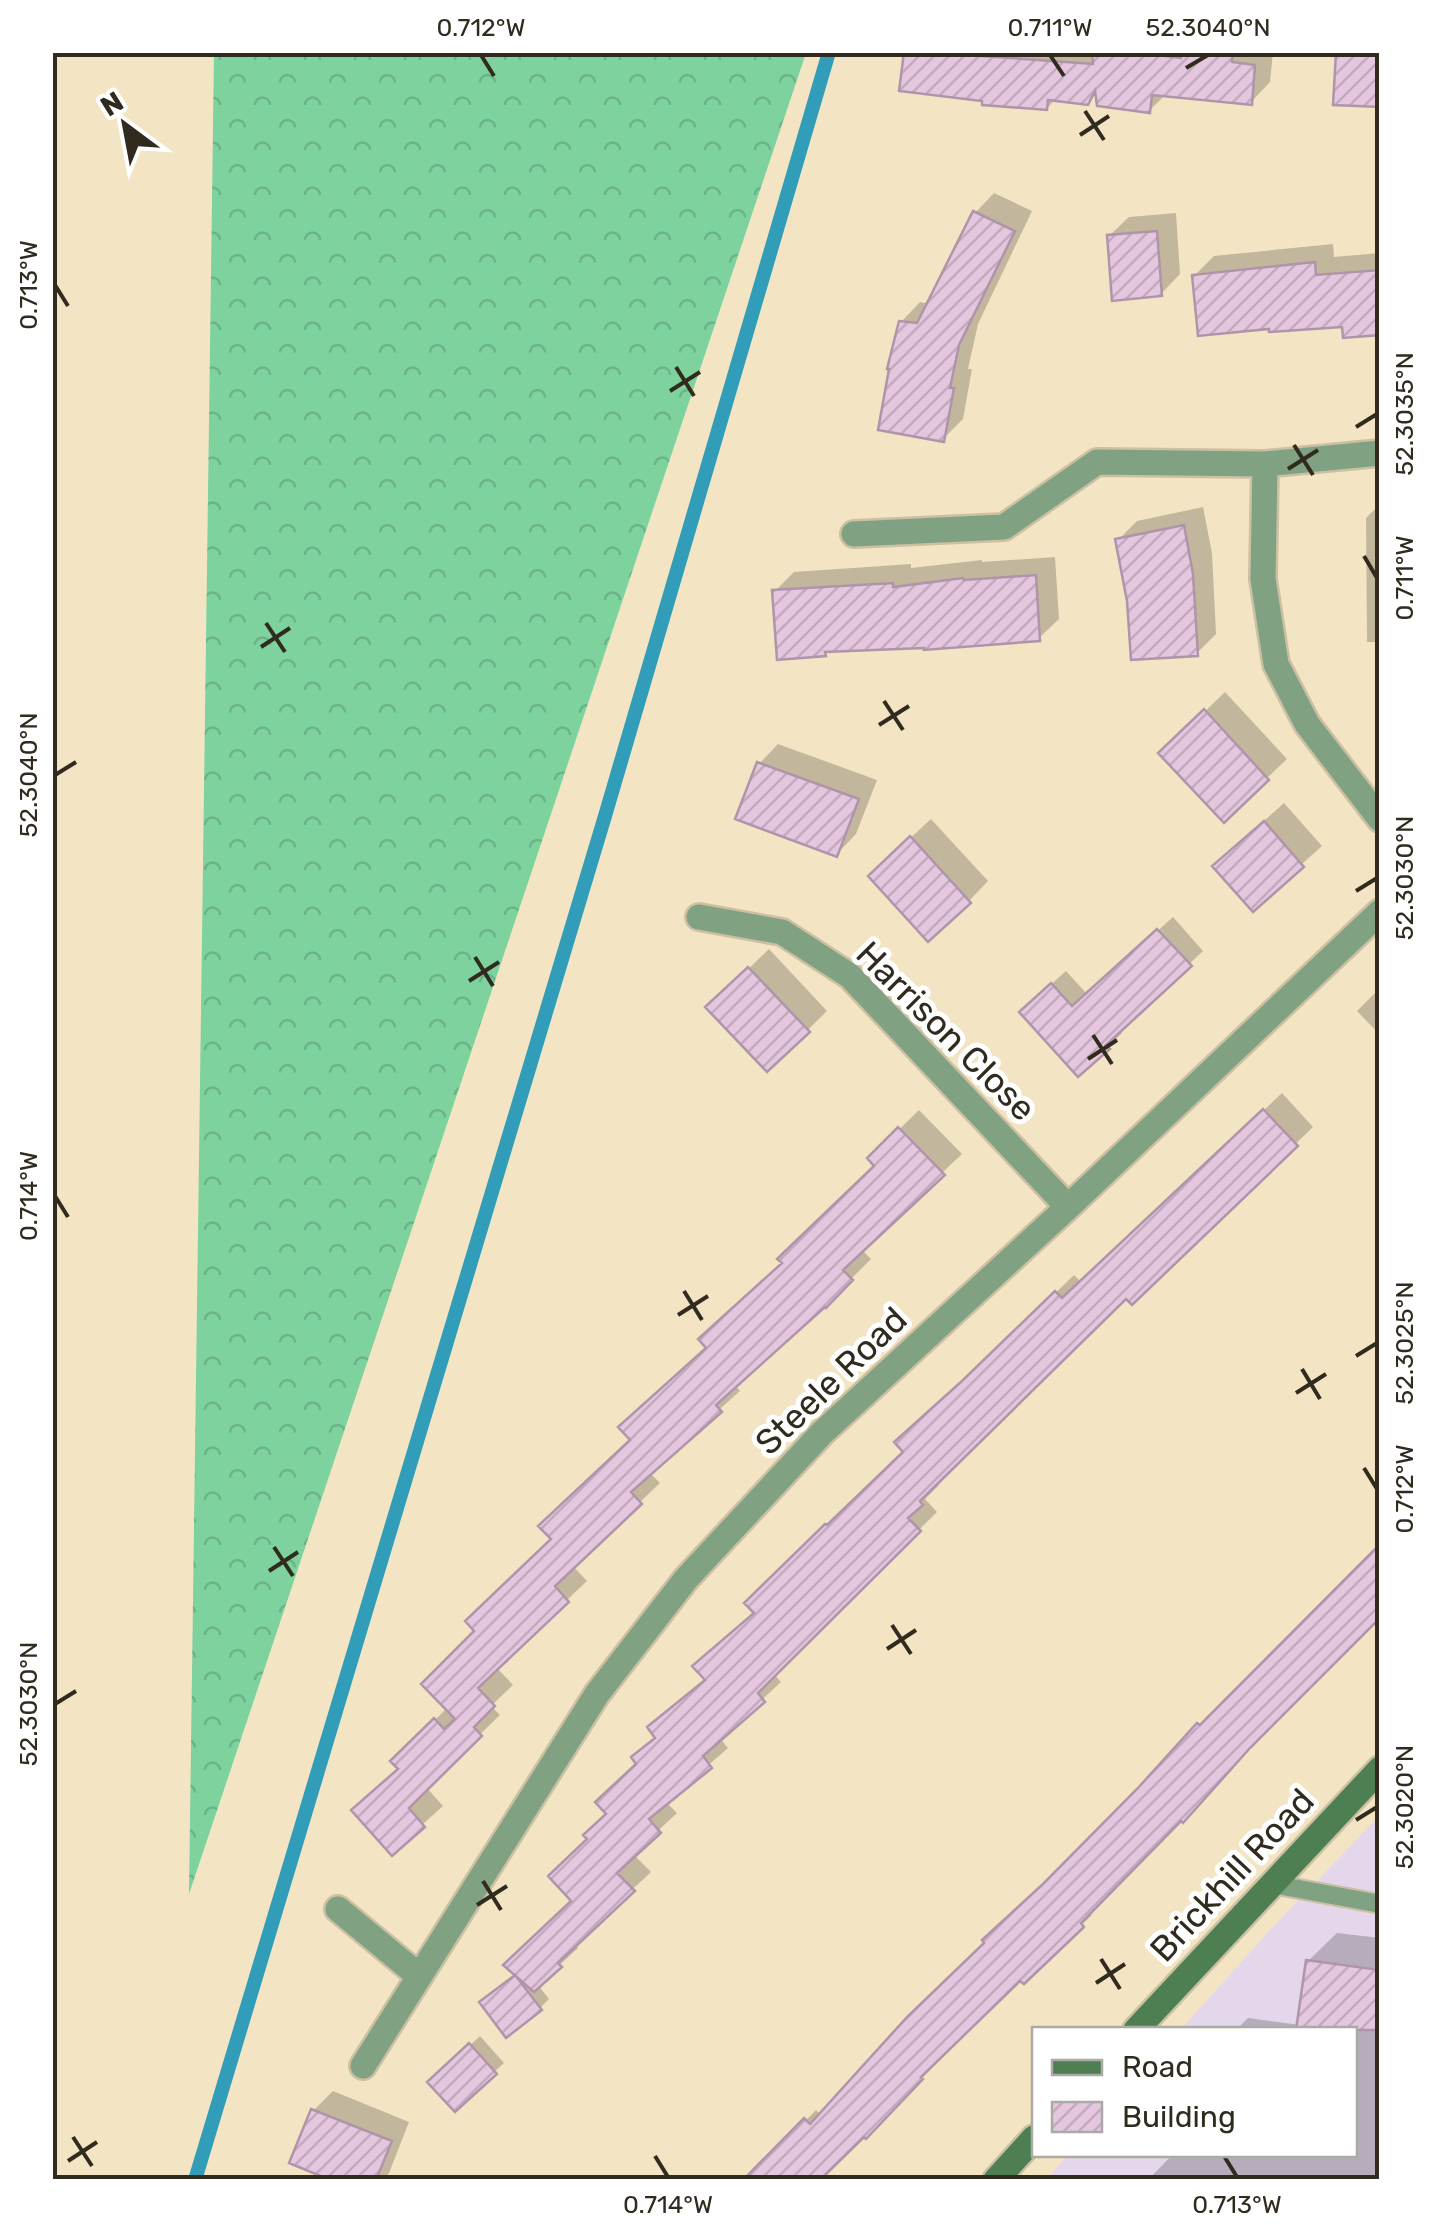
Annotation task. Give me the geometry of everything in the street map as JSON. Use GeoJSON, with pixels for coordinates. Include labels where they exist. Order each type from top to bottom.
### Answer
{"type":"FeatureCollection","features":[{"type":"Feature","properties":{"kind":"street"},"geometry":{"type":"LineString","coordinates":[[854,534],[1004,527],[1096,462],[1265,464],[1380,454]]}},
{"type":"Feature","properties":{"kind":"street"},"geometry":{"type":"LineString","coordinates":[[1265,464],[1263,578],[1276,664],[1307,724],[1380,820]]}},
{"type":"Feature","properties":{"kind":"street","name":"Steele Road"},"geometry":{"type":"LineString","coordinates":[[363,2066],[598,1694],[686,1578],[822,1433],[1380,912]]}},
{"type":"Feature","properties":{"kind":"street","name":"Harrison Close"},"geometry":{"type":"LineString","coordinates":[[700,917],[782,932],[850,976],[1068,1207]]}},
{"type":"Feature","properties":{"kind":"street","name":"Brickhill Road"},"geometry":{"type":"LineString","coordinates":[[1139,2027],[1380,1769]]}},
{"type":"Feature","properties":{"kind":"street"},"geometry":{"type":"LineString","coordinates":[[338,1909],[420,1976]]}},
{"type":"Feature","properties":{"kind":"street"},"geometry":{"type":"LineString","coordinates":[[996,2180],[1032,2140]]}},
{"type":"Feature","properties":{"kind":"lane"},"geometry":{"type":"LineString","coordinates":[[1272,1884],[1380,1904]]}},
{"type":"Feature","properties":{"kind":"shaded area"},"geometry":{"type":"Polygon","coordinates":[[[1379,1816],[1379,2179],[1046,2180],[1066,2157],[1357,2157],[1357,2027],[1183,2027],[1379,1816]]]}},
{"type":"Feature","properties":{"kind":"green space"},"geometry":{"type":"Polygon","coordinates":[[[214,53],[806,53],[189,1894],[214,53]]]}},
{"type":"Feature","properties":{"kind":"building"},"geometry":{"type":"Polygon","coordinates":[[[904,52],[968,52],[1093,64],[1092,52],[1181,58],[1181,52],[1233,52],[1232,62],[1255,65],[1252,105],[1152,95],[1150,113],[1097,106],[1095,91],[1088,105],[1048,100],[1047,110],[982,105],[982,101],[899,91],[904,52]]]}},
{"type":"Feature","properties":{"kind":"building"},"geometry":{"type":"Polygon","coordinates":[[[1336,52],[1380,52],[1380,107],[1333,105],[1336,52]]]}},
{"type":"Feature","properties":{"kind":"building"},"geometry":{"type":"Polygon","coordinates":[[[973,211],[1015,231],[959,345],[944,442],[878,430],[899,321],[917,323],[973,211]]]}},
{"type":"Feature","properties":{"kind":"building"},"geometry":{"type":"Polygon","coordinates":[[[1157,231],[1162,296],[1112,301],[1107,235],[1157,231]]]}},
{"type":"Feature","properties":{"kind":"building"},"geometry":{"type":"Polygon","coordinates":[[[1315,262],[1316,275],[1380,270],[1380,335],[1343,338],[1342,327],[1198,336],[1192,275],[1315,262]]]}},
{"type":"Feature","properties":{"kind":"building"},"geometry":{"type":"Polygon","coordinates":[[[1184,525],[1193,574],[1198,656],[1131,660],[1127,601],[1115,539],[1184,525]]]}},
{"type":"Feature","properties":{"kind":"building"},"geometry":{"type":"Polygon","coordinates":[[[1036,575],[1040,641],[924,650],[825,652],[826,656],[777,660],[772,590],[893,583],[893,587],[963,578],[1036,575]]]}},
{"type":"Feature","properties":{"kind":"building"},"geometry":{"type":"Polygon","coordinates":[[[1204,709],[1269,780],[1224,823],[1158,753],[1204,709]]]}},
{"type":"Feature","properties":{"kind":"building"},"geometry":{"type":"Polygon","coordinates":[[[757,762],[859,799],[837,857],[735,819],[757,762]]]}},
{"type":"Feature","properties":{"kind":"building"},"geometry":{"type":"Polygon","coordinates":[[[1264,821],[1304,867],[1253,912],[1212,866],[1264,821]]]}},
{"type":"Feature","properties":{"kind":"building"},"geometry":{"type":"Polygon","coordinates":[[[910,836],[971,903],[928,942],[868,876],[910,836]]]}},
{"type":"Feature","properties":{"kind":"building"},"geometry":{"type":"Polygon","coordinates":[[[1157,929],[1192,966],[1106,1045],[1110,1049],[1078,1077],[1019,1012],[1051,983],[1072,1006],[1157,929]]]}},
{"type":"Feature","properties":{"kind":"building"},"geometry":{"type":"Polygon","coordinates":[[[748,967],[810,1032],[767,1072],[705,1007],[748,967]]]}},
{"type":"Feature","properties":{"kind":"building"},"geometry":{"type":"Polygon","coordinates":[[[1263,1109],[1298,1146],[1132,1305],[1126,1299],[920,1501],[923,1505],[908,1518],[921,1531],[758,1693],[765,1702],[703,1756],[712,1768],[649,1819],[661,1833],[617,1873],[635,1891],[558,1963],[562,1967],[534,1992],[503,1965],[571,1901],[548,1876],[587,1839],[583,1835],[606,1814],[595,1802],[636,1764],[631,1757],[655,1738],[647,1727],[705,1680],[692,1666],[754,1613],[744,1603],[903,1452],[894,1442],[1055,1291],[1062,1298],[1263,1109]]]}},
{"type":"Feature","properties":{"kind":"building"},"geometry":{"type":"Polygon","coordinates":[[[898,1127],[945,1175],[843,1270],[853,1280],[826,1308],[716,1405],[722,1412],[631,1492],[642,1504],[555,1586],[569,1602],[478,1688],[495,1706],[474,1727],[482,1736],[409,1808],[425,1827],[392,1856],[351,1810],[398,1769],[390,1761],[434,1718],[444,1729],[455,1719],[421,1684],[474,1631],[465,1621],[551,1539],[538,1526],[630,1440],[618,1427],[706,1348],[698,1339],[782,1263],[777,1259],[874,1166],[867,1158],[898,1127]]]}},
{"type":"Feature","properties":{"kind":"building"},"geometry":{"type":"Polygon","coordinates":[[[1380,1544],[1380,1618],[1081,1923],[1084,1927],[1024,1984],[1020,1981],[921,2077],[866,2139],[820,2180],[743,2180],[804,2118],[810,2124],[907,2017],[984,1943],[982,1940],[1043,1884],[1197,1723],[1200,1725],[1380,1544]]]}},
{"type":"Feature","properties":{"kind":"building"},"geometry":{"type":"Polygon","coordinates":[[[1306,1960],[1380,1970],[1376,2030],[1296,2027],[1306,1960]]]}},
{"type":"Feature","properties":{"kind":"building"},"geometry":{"type":"Polygon","coordinates":[[[515,1975],[542,2010],[506,2038],[479,2002],[515,1975]]]}},
{"type":"Feature","properties":{"kind":"building"},"geometry":{"type":"Polygon","coordinates":[[[469,2043],[497,2074],[455,2112],[427,2082],[469,2043]]]}},
{"type":"Feature","properties":{"kind":"building"},"geometry":{"type":"Polygon","coordinates":[[[311,2109],[392,2141],[376,2180],[330,2180],[289,2163],[311,2109]]]}},
{"type":"Feature","properties":{"kind":"waterway"},"geometry":{"type":"LineString","coordinates":[[195,2180],[605,816],[829,52]]}}]}
